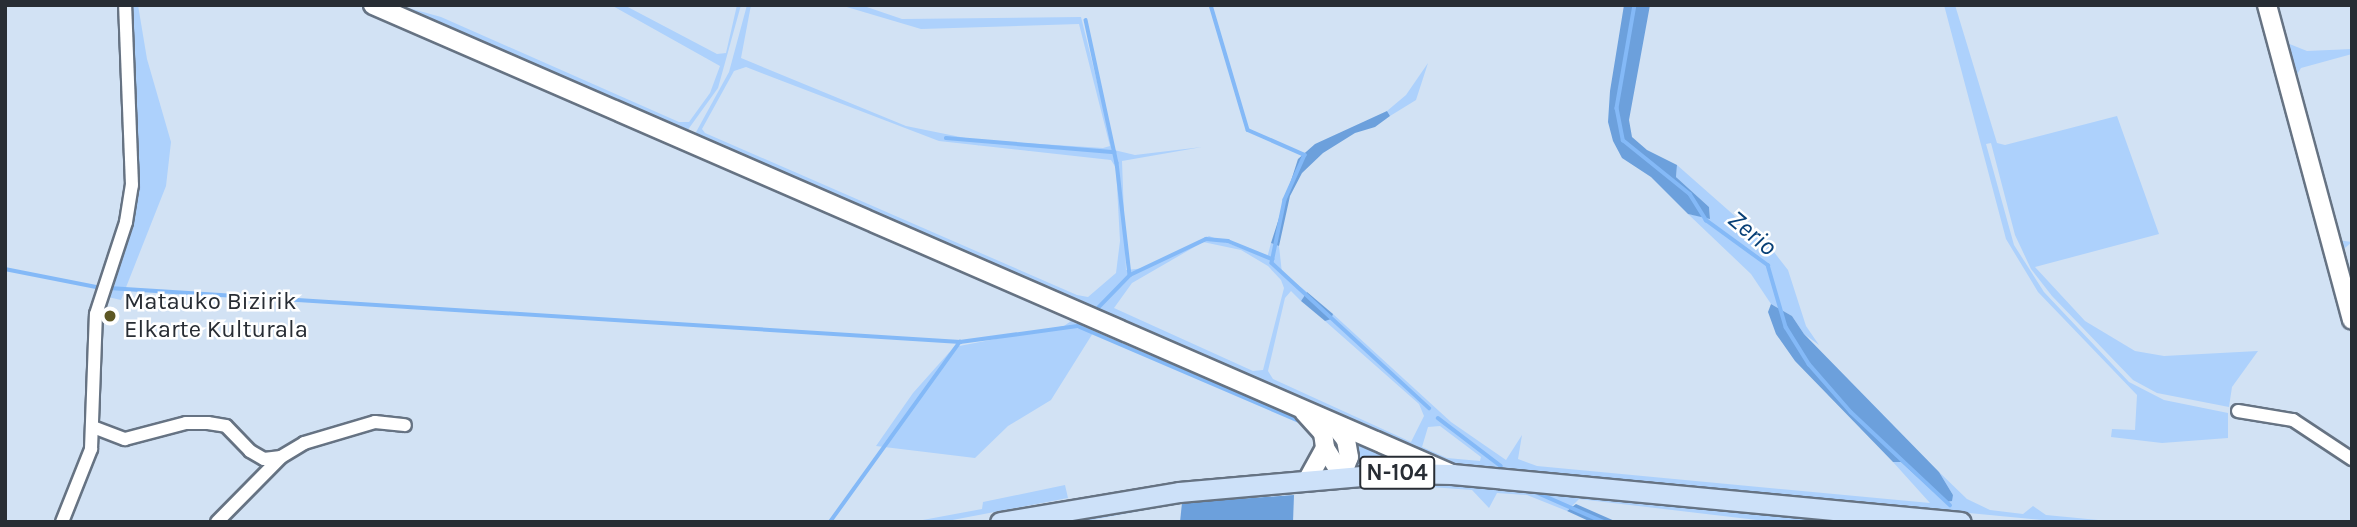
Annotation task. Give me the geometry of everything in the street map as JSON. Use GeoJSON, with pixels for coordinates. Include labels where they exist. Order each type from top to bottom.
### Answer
{"type":"FeatureCollection","features":[{"type":"Feature","properties":{"kind":"main road","name":"N-104"},"geometry":{"type":"LineString","coordinates":[[1000,522],[1165,494],[1309,477],[1452,474],[1961,522]]}},
{"type":"Feature","properties":{"kind":"street"},"geometry":{"type":"LineString","coordinates":[[62,522],[80,484],[93,427],[96,314],[126,222],[132,185],[125,5]]}},
{"type":"Feature","properties":{"kind":"street"},"geometry":{"type":"LineString","coordinates":[[373,5],[1293,404],[1331,432],[1452,474]]}},
{"type":"Feature","properties":{"kind":"street"},"geometry":{"type":"LineString","coordinates":[[2267,5],[2352,320]]}},
{"type":"Feature","properties":{"kind":"street"},"geometry":{"type":"LineString","coordinates":[[2238,411],[2293,420],[2352,459]]}},
{"type":"Feature","properties":{"kind":"street"},"geometry":{"type":"LineString","coordinates":[[93,427],[125,439],[186,423],[226,426],[250,451],[264,459],[281,457],[340,430],[375,422],[405,425]]}},
{"type":"Feature","properties":{"kind":"street"},"geometry":{"type":"LineString","coordinates":[[1331,432],[1342,475]]}},
{"type":"Feature","properties":{"kind":"street"},"geometry":{"type":"LineString","coordinates":[[1309,477],[1331,432]]}},
{"type":"Feature","properties":{"kind":"street"},"geometry":{"type":"LineString","coordinates":[[217,522],[281,457]]}},
{"type":"Feature","properties":{"kind":"shaded area"},"geometry":{"type":"Polygon","coordinates":[[[129,5],[138,5],[147,59],[171,142],[166,186],[121,300],[108,297],[136,204],[129,5]]]}},
{"type":"Feature","properties":{"kind":"shaded area"},"geometry":{"type":"Polygon","coordinates":[[[398,5],[441,17],[679,122],[689,122],[710,93],[720,66],[611,5],[624,5],[717,54],[726,53],[737,5],[741,5],[718,88],[687,131],[398,5]]]}},
{"type":"Feature","properties":{"kind":"shaded area"},"geometry":{"type":"Polygon","coordinates":[[[747,5],[751,5],[741,58],[906,126],[975,140],[1103,148],[1110,146],[1079,24],[921,29],[840,5],[861,5],[902,19],[1081,17],[1114,150],[1135,155],[1202,147],[1122,161],[1126,270],[1146,268],[1209,236],[1267,258],[1271,243],[1279,246],[1282,273],[1307,292],[1301,301],[1291,291],[1285,298],[1268,371],[1273,379],[1411,442],[1424,416],[1419,404],[1325,321],[1333,314],[1451,422],[1506,460],[1522,435],[1518,459],[1537,466],[1930,503],[1893,462],[1901,462],[1945,502],[1953,495],[1939,472],[1967,499],[1990,510],[2023,514],[2033,506],[2046,515],[2119,522],[2062,522],[1439,462],[1212,358],[695,134],[729,72],[747,5]],[[746,67],[734,71],[702,129],[705,133],[1077,295],[1088,297],[1116,273],[1120,241],[1116,168],[1111,160],[939,141],[746,67]],[[1203,242],[1132,283],[1114,308],[1253,371],[1263,370],[1284,288],[1281,280],[1268,266],[1241,250],[1203,242]],[[1440,426],[1428,427],[1422,447],[1447,458],[1480,461],[1481,457],[1440,426]]]}},
{"type":"Feature","properties":{"kind":"shaded area"},"geometry":{"type":"Polygon","coordinates":[[[1624,5],[1650,5],[1629,120],[1632,137],[1647,150],[1677,165],[1676,177],[1709,207],[1710,219],[1688,214],[1651,177],[1622,158],[1613,141],[1608,122],[1610,91],[1624,5]]]}},
{"type":"Feature","properties":{"kind":"shaded area"},"geometry":{"type":"Polygon","coordinates":[[[1944,5],[1955,5],[1997,143],[2005,145],[2117,116],[2159,234],[2035,267],[2085,321],[2135,351],[2164,356],[2258,351],[2232,387],[2229,407],[2157,393],[2133,380],[2052,296],[2031,269],[2015,235],[1991,143],[1986,144],[2014,245],[2044,292],[2129,382],[2164,400],[2228,413],[2228,438],[2162,443],[2111,437],[2112,429],[2135,430],[2137,395],[2038,292],[2006,239],[1944,5]]]}},
{"type":"Feature","properties":{"kind":"shaded area"},"geometry":{"type":"Polygon","coordinates":[[[2271,5],[2277,5],[2287,43],[2307,51],[2352,49],[2352,54],[2301,68],[2293,81],[2337,240],[2352,242],[2339,253],[2271,5]]]}},
{"type":"Feature","properties":{"kind":"shaded area"},"geometry":{"type":"Polygon","coordinates":[[[1428,63],[1416,100],[1390,116],[1387,111],[1406,95],[1428,63]]]}},
{"type":"Feature","properties":{"kind":"shaded area"},"geometry":{"type":"Polygon","coordinates":[[[1387,111],[1390,116],[1375,127],[1355,133],[1323,153],[1302,173],[1290,196],[1279,246],[1271,243],[1298,159],[1315,144],[1387,111]]]}},
{"type":"Feature","properties":{"kind":"shaded area"},"geometry":{"type":"Polygon","coordinates":[[[1677,165],[1770,247],[1788,270],[1806,326],[1819,345],[1804,334],[1792,316],[1771,304],[1751,274],[1688,214],[1710,218],[1709,207],[1676,177],[1677,165]]]}},
{"type":"Feature","properties":{"kind":"shaded area"},"geometry":{"type":"Polygon","coordinates":[[[1307,292],[1333,314],[1331,319],[1325,321],[1301,301],[1307,292]]]}},
{"type":"Feature","properties":{"kind":"shaded area"},"geometry":{"type":"Polygon","coordinates":[[[1771,304],[1792,316],[1804,334],[1939,472],[1953,495],[1952,501],[1945,502],[1901,462],[1893,462],[1795,361],[1776,334],[1768,312],[1771,304]]]}},
{"type":"Feature","properties":{"kind":"shaded area"},"geometry":{"type":"Polygon","coordinates":[[[1078,316],[1098,325],[1051,400],[1008,426],[975,458],[876,446],[913,393],[954,347],[1064,326],[1078,316]]]}},
{"type":"Feature","properties":{"kind":"shaded area"},"geometry":{"type":"Polygon","coordinates":[[[1353,441],[1401,462],[1353,465],[1353,441]]]}},
{"type":"Feature","properties":{"kind":"shaded area"},"geometry":{"type":"Polygon","coordinates":[[[1419,482],[1857,522],[1774,522],[1579,499],[1567,511],[1527,495],[1497,493],[1489,508],[1472,490],[1417,486],[1348,487],[1182,503],[1081,522],[1050,522],[1194,499],[1359,483],[1419,482]]]}},
{"type":"Feature","properties":{"kind":"shaded area"},"geometry":{"type":"Polygon","coordinates":[[[1065,485],[1068,498],[942,522],[912,522],[982,509],[983,502],[1065,485]]]}},
{"type":"Feature","properties":{"kind":"shaded area"},"geometry":{"type":"Polygon","coordinates":[[[1294,495],[1293,522],[1180,522],[1182,503],[1294,495]]]}},
{"type":"Feature","properties":{"kind":"shaded area"},"geometry":{"type":"Polygon","coordinates":[[[1576,504],[1617,522],[1591,522],[1567,511],[1576,504]]]}},
{"type":"Feature","properties":{"kind":"waterway"},"geometry":{"type":"LineString","coordinates":[[1211,5],[1248,130],[1305,155],[1285,200],[1272,263],[1429,408]]}},
{"type":"Feature","properties":{"kind":"waterway","name":"Zerio"},"geometry":{"type":"LineString","coordinates":[[1635,5],[1617,108],[1623,140],[1690,194],[1706,220],[1768,265],[1786,327],[1809,364],[1851,412],[1950,505]]}},
{"type":"Feature","properties":{"kind":"waterway"},"geometry":{"type":"LineString","coordinates":[[1086,20],[1117,163],[1130,275]]}},
{"type":"Feature","properties":{"kind":"waterway"},"geometry":{"type":"LineString","coordinates":[[946,138],[1114,152]]}},
{"type":"Feature","properties":{"kind":"waterway"},"geometry":{"type":"LineString","coordinates":[[1098,308],[1130,275],[1206,239],[1228,241],[1272,259]]}},
{"type":"Feature","properties":{"kind":"waterway"},"geometry":{"type":"LineString","coordinates":[[5,269],[97,287]]}},
{"type":"Feature","properties":{"kind":"waterway"},"geometry":{"type":"LineString","coordinates":[[109,288],[960,342],[1079,326],[1083,322]]}},
{"type":"Feature","properties":{"kind":"waterway"},"geometry":{"type":"LineString","coordinates":[[1080,327],[1299,421]]}},
{"type":"Feature","properties":{"kind":"waterway"},"geometry":{"type":"LineString","coordinates":[[830,522],[960,342]]}},
{"type":"Feature","properties":{"kind":"waterway"},"geometry":{"type":"LineString","coordinates":[[1438,418],[1501,466]]}},
{"type":"Feature","properties":{"kind":"waterway"},"geometry":{"type":"LineString","coordinates":[[1531,490],[1604,522]]}},
{"type":"Feature","properties":{"kind":"place","name":"Matauko Bizirik Elkarte Kulturala"},"geometry":{"type":"Point","coordinates":[110,316]}}]}
